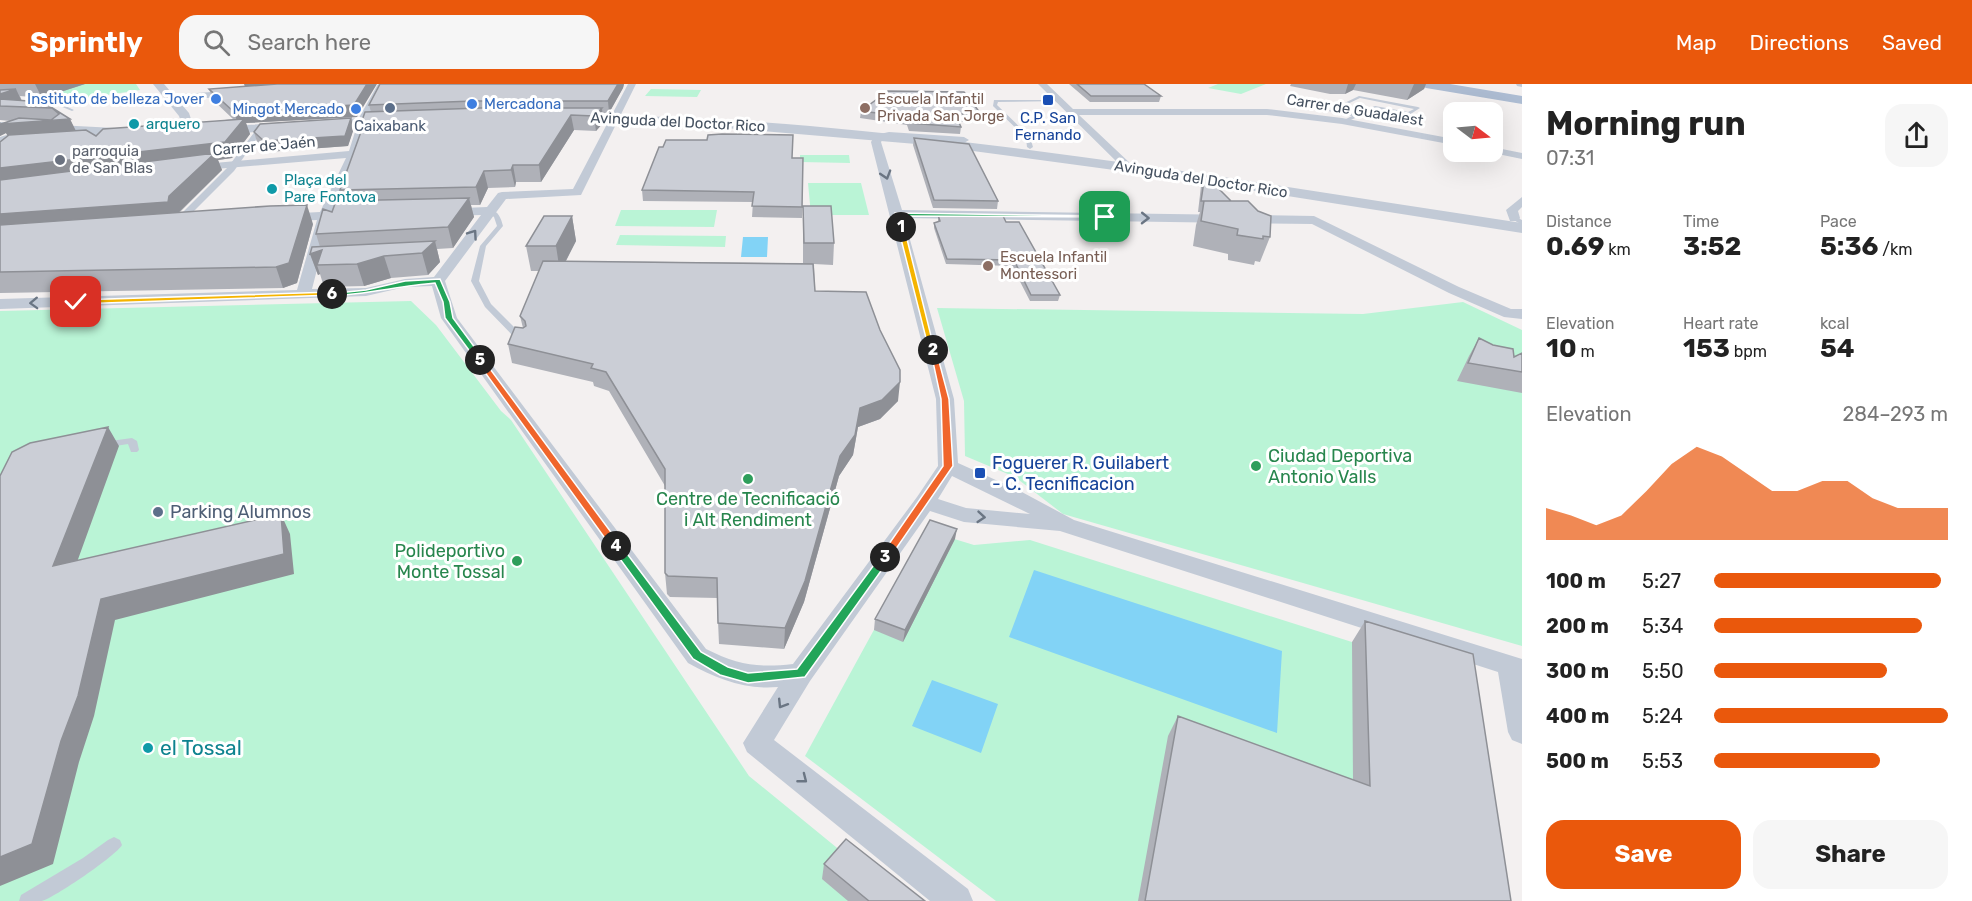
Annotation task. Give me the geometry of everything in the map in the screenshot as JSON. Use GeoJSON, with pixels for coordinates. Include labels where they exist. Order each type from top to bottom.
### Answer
{"type":"FeatureCollection","features":[{"type":"Feature","properties":{"kind":"main road"},"geometry":{"type":"LineString","coordinates":[[1426,84],[1522,100]]}},
{"type":"Feature","properties":{"kind":"main road"},"geometry":{"type":"LineString","coordinates":[[1502,84],[1522,90]]}},
{"type":"Feature","properties":{"kind":"street"},"geometry":{"type":"LineString","coordinates":[[158,84],[185,115],[190,128]]}},
{"type":"Feature","properties":{"kind":"street"},"geometry":{"type":"LineString","coordinates":[[173,84],[183,97],[190,128]]}},
{"type":"Feature","properties":{"kind":"street"},"geometry":{"type":"LineString","coordinates":[[303,295],[319,261],[325,215],[353,154],[365,118],[382,84]]}},
{"type":"Feature","properties":{"kind":"street"},"geometry":{"type":"LineString","coordinates":[[0,304],[366,292],[405,283],[438,268],[460,254],[502,196],[577,192],[632,84]]}},
{"type":"Feature","properties":{"kind":"street"},"geometry":{"type":"LineString","coordinates":[[1042,84],[1124,163]]}},
{"type":"Feature","properties":{"kind":"street"},"geometry":{"type":"LineString","coordinates":[[183,97],[250,92]]}},
{"type":"Feature","properties":{"kind":"street","name":"Carrer de Guadalest"},"geometry":{"type":"LineString","coordinates":[[1071,112],[1267,112],[1346,121],[1443,140]]}},
{"type":"Feature","properties":{"kind":"street","name":"Avinguda del Doctor Rico"},"geometry":{"type":"LineString","coordinates":[[560,114],[730,118],[1030,147],[1318,196],[1520,222]]}},
{"type":"Feature","properties":{"kind":"street","name":"Avinguda del Doctor Rico"},"geometry":{"type":"LineString","coordinates":[[616,115],[879,137],[1124,163],[1520,222]]}},
{"type":"Feature","properties":{"kind":"street"},"geometry":{"type":"LineString","coordinates":[[190,128],[411,116]]}},
{"type":"Feature","properties":{"kind":"street"},"geometry":{"type":"LineString","coordinates":[[190,128],[261,128],[365,118]]}},
{"type":"Feature","properties":{"kind":"street"},"geometry":{"type":"LineString","coordinates":[[0,126],[147,135],[68,143],[87,138],[95,132]]}},
{"type":"Feature","properties":{"kind":"street"},"geometry":{"type":"LineString","coordinates":[[0,139],[33,128]]}},
{"type":"Feature","properties":{"kind":"street"},"geometry":{"type":"LineString","coordinates":[[179,221],[236,163],[261,128]]}},
{"type":"Feature","properties":{"kind":"street","name":"Avinguda del Doctor Rico"},"geometry":{"type":"LineString","coordinates":[[879,137],[896,135],[964,140]]}},
{"type":"Feature","properties":{"kind":"street"},"geometry":{"type":"LineString","coordinates":[[879,137],[876,142],[945,399],[948,466],[925,502],[801,674],[757,743],[956,901]]}},
{"type":"Feature","properties":{"kind":"street"},"geometry":{"type":"LineString","coordinates":[[0,147],[26,146]]}},
{"type":"Feature","properties":{"kind":"street"},"geometry":{"type":"LineString","coordinates":[[1503,152],[1522,156]]}},
{"type":"Feature","properties":{"kind":"street","name":"Carrer de Jaén"},"geometry":{"type":"LineString","coordinates":[[177,170],[353,154]]}},
{"type":"Feature","properties":{"kind":"street"},"geometry":{"type":"LineString","coordinates":[[1314,220],[1321,204],[1318,196]]}},
{"type":"Feature","properties":{"kind":"street"},"geometry":{"type":"LineString","coordinates":[[1520,222],[1512,210],[1522,201]]}},
{"type":"Feature","properties":{"kind":"street"},"geometry":{"type":"LineString","coordinates":[[431,212],[489,211]]}},
{"type":"Feature","properties":{"kind":"street"},"geometry":{"type":"LineString","coordinates":[[268,219],[360,214]]}},
{"type":"Feature","properties":{"kind":"street"},"geometry":{"type":"LineString","coordinates":[[897,214],[1314,220],[1454,290],[1509,314],[1522,314]]}},
{"type":"Feature","properties":{"kind":"street"},"geometry":{"type":"LineString","coordinates":[[179,221],[198,224]]}},
{"type":"Feature","properties":{"kind":"street"},"geometry":{"type":"LineString","coordinates":[[438,268],[460,254]]}},
{"type":"Feature","properties":{"kind":"street"},"geometry":{"type":"LineString","coordinates":[[438,268],[449,318],[697,656],[724,671],[748,678],[801,674]]}},
{"type":"Feature","properties":{"kind":"street"},"geometry":{"type":"LineString","coordinates":[[1445,284],[1522,305]]}},
{"type":"Feature","properties":{"kind":"street"},"geometry":{"type":"LineString","coordinates":[[948,466],[1013,496],[1066,525],[1516,667],[1522,732]]}},
{"type":"Feature","properties":{"kind":"street"},"geometry":{"type":"LineString","coordinates":[[925,502],[964,515],[1066,525]]}},
{"type":"Feature","properties":{"kind":"lane"},"geometry":{"type":"LineString","coordinates":[[1346,121],[1358,116],[1375,107],[1409,114],[1418,108],[1359,97],[1330,111],[1358,116]]}},
{"type":"Feature","properties":{"kind":"lane"},"geometry":{"type":"LineString","coordinates":[[1030,147],[1028,138],[995,105],[996,101],[1059,101]]}},
{"type":"Feature","properties":{"kind":"lane"},"geometry":{"type":"LineString","coordinates":[[48,110],[24,104],[61,105],[72,110],[60,113]]}},
{"type":"Feature","properties":{"kind":"lane"},"geometry":{"type":"LineString","coordinates":[[489,211],[497,216],[500,226],[483,246],[475,281],[488,304],[524,342]]}},
{"type":"Feature","properties":{"kind":"lane"},"geometry":{"type":"LineString","coordinates":[[96,446],[118,441],[132,441],[134,450]]}},
{"type":"Feature","properties":{"kind":"lane"},"geometry":{"type":"LineString","coordinates":[[27,901],[89,864],[114,845]]}},
{"type":"Feature","properties":{"kind":"green space"},"geometry":{"type":"Polygon","coordinates":[[[32,84],[136,84],[140,90],[61,102],[38,99],[32,84]]]}},
{"type":"Feature","properties":{"kind":"green space"},"geometry":{"type":"Polygon","coordinates":[[[1218,84],[1266,84],[1241,94],[1208,88],[1218,84]]]}},
{"type":"Feature","properties":{"kind":"green space"},"geometry":{"type":"Polygon","coordinates":[[[651,89],[701,90],[697,97],[645,96],[651,89]]]}},
{"type":"Feature","properties":{"kind":"green space"},"geometry":{"type":"Polygon","coordinates":[[[800,155],[849,155],[850,163],[800,162],[800,155]]]}},
{"type":"Feature","properties":{"kind":"green space"},"geometry":{"type":"Polygon","coordinates":[[[808,183],[861,183],[869,215],[811,215],[808,183]]]}},
{"type":"Feature","properties":{"kind":"green space"},"geometry":{"type":"Polygon","coordinates":[[[621,210],[717,210],[714,227],[615,226],[621,210]]]}},
{"type":"Feature","properties":{"kind":"green space"},"geometry":{"type":"Polygon","coordinates":[[[620,235],[726,236],[725,247],[616,245],[620,235]]]}},
{"type":"Feature","properties":{"kind":"green space"},"geometry":{"type":"Polygon","coordinates":[[[411,301],[436,325],[501,411],[511,420],[749,776],[902,901],[0,901],[0,311],[411,301]]]}},
{"type":"Feature","properties":{"kind":"green space","name":"Ciudad Deportiva Antonio Valls"},"geometry":{"type":"Polygon","coordinates":[[[1463,302],[1522,330],[1522,646],[1063,514],[1015,477],[965,456],[964,401],[937,308],[1363,314],[1463,302]]]}},
{"type":"Feature","properties":{"kind":"green space"},"geometry":{"type":"Polygon","coordinates":[[[928,531],[974,545],[1030,540],[1456,675],[1486,901],[996,901],[805,756],[928,531]]]}},
{"type":"Feature","properties":{"kind":"water"},"geometry":{"type":"Polygon","coordinates":[[[743,237],[768,237],[767,257],[741,257],[743,237]]]}},
{"type":"Feature","properties":{"kind":"water"},"geometry":{"type":"Polygon","coordinates":[[[1034,570],[1282,651],[1277,733],[1009,637],[1034,570]]]}},
{"type":"Feature","properties":{"kind":"water"},"geometry":{"type":"Polygon","coordinates":[[[932,680],[998,704],[981,753],[912,726],[932,680]]]}},
{"type":"Feature","properties":{"kind":"building"},"geometry":{"type":"Polygon","coordinates":[[[277,84],[367,84],[354,105],[234,112],[209,89],[277,84]]]}},
{"type":"Feature","properties":{"kind":"building"},"geometry":{"type":"Polygon","coordinates":[[[380,84],[618,84],[608,101],[473,101],[369,105],[380,84]]]}},
{"type":"Feature","properties":{"kind":"building"},"geometry":{"type":"Polygon","coordinates":[[[1077,84],[1144,84],[1161,96],[1091,96],[1077,84]]]}},
{"type":"Feature","properties":{"kind":"building"},"geometry":{"type":"Polygon","coordinates":[[[16,89],[0,94],[0,90],[16,89]]]}},
{"type":"Feature","properties":{"kind":"building"},"geometry":{"type":"Polygon","coordinates":[[[888,91],[964,92],[981,114],[955,114],[961,127],[909,123],[908,117],[861,111],[888,91]]]}},
{"type":"Feature","properties":{"kind":"building"},"geometry":{"type":"Polygon","coordinates":[[[0,99],[43,102],[70,119],[1,124],[19,118],[51,120],[59,114],[52,108],[0,106],[0,99]]]}},
{"type":"Feature","properties":{"kind":"building"},"geometry":{"type":"Polygon","coordinates":[[[481,108],[602,108],[594,116],[571,115],[539,165],[513,165],[511,170],[484,171],[476,187],[340,190],[362,129],[359,129],[365,112],[481,108]]]}},
{"type":"Feature","properties":{"kind":"building"},"geometry":{"type":"Polygon","coordinates":[[[351,118],[345,136],[264,141],[254,132],[260,124],[351,118]]]}},
{"type":"Feature","properties":{"kind":"building"},"geometry":{"type":"Polygon","coordinates":[[[244,119],[225,142],[0,168],[0,142],[9,135],[86,130],[96,136],[103,129],[244,119]]]}},
{"type":"Feature","properties":{"kind":"building"},"geometry":{"type":"Polygon","coordinates":[[[708,135],[793,135],[792,158],[803,158],[802,207],[752,206],[754,192],[642,190],[659,147],[663,147],[666,140],[707,140],[708,135]]]}},
{"type":"Feature","properties":{"kind":"building"},"geometry":{"type":"Polygon","coordinates":[[[914,138],[969,144],[998,201],[934,200],[914,138]]]}},
{"type":"Feature","properties":{"kind":"building"},"geometry":{"type":"Polygon","coordinates":[[[215,153],[169,196],[168,202],[0,214],[0,180],[215,153]]]}},
{"type":"Feature","properties":{"kind":"building"},"geometry":{"type":"Polygon","coordinates":[[[1205,175],[1231,201],[1201,201],[1205,175]]]}},
{"type":"Feature","properties":{"kind":"building"},"geometry":{"type":"Polygon","coordinates":[[[469,198],[448,227],[316,234],[323,209],[332,212],[336,201],[469,198]]]}},
{"type":"Feature","properties":{"kind":"building"},"geometry":{"type":"Polygon","coordinates":[[[1204,201],[1248,201],[1258,211],[1271,216],[1270,237],[1263,236],[1263,239],[1237,235],[1238,229],[1201,221],[1204,201]]]}},
{"type":"Feature","properties":{"kind":"building"},"geometry":{"type":"Polygon","coordinates":[[[307,205],[289,263],[276,267],[0,272],[0,225],[307,205]]]}},
{"type":"Feature","properties":{"kind":"building"},"geometry":{"type":"Polygon","coordinates":[[[803,206],[831,206],[834,243],[804,243],[803,206]]]}},
{"type":"Feature","properties":{"kind":"building"},"geometry":{"type":"Polygon","coordinates":[[[938,215],[1003,216],[1006,222],[1019,222],[1060,295],[1031,295],[1014,260],[947,259],[934,223],[940,221],[938,215]]]}},
{"type":"Feature","properties":{"kind":"building"},"geometry":{"type":"Polygon","coordinates":[[[544,216],[572,216],[556,246],[526,246],[544,216]]]}},
{"type":"Feature","properties":{"kind":"building"},"geometry":{"type":"Polygon","coordinates":[[[435,241],[422,253],[384,256],[357,264],[317,265],[322,250],[310,254],[312,247],[435,241]]]}},
{"type":"Feature","properties":{"kind":"building","name":"Centre de Tecnificació i Alt Rendiment"},"geometry":{"type":"Polygon","coordinates":[[[543,261],[813,264],[815,291],[866,292],[880,330],[900,370],[900,382],[882,400],[860,408],[855,435],[840,456],[805,581],[785,628],[718,623],[717,578],[668,576],[665,573],[665,469],[606,372],[591,368],[593,364],[508,344],[515,327],[526,326],[520,316],[543,261]]]}},
{"type":"Feature","properties":{"kind":"building"},"geometry":{"type":"Polygon","coordinates":[[[1479,338],[1493,345],[1513,349],[1514,357],[1522,353],[1522,372],[1468,363],[1479,338]]]}},
{"type":"Feature","properties":{"kind":"building"},"geometry":{"type":"Polygon","coordinates":[[[108,427],[53,566],[281,514],[284,554],[101,599],[78,696],[61,741],[32,844],[0,857],[0,476],[12,452],[30,443],[108,427]]]}},
{"type":"Feature","properties":{"kind":"building"},"geometry":{"type":"Polygon","coordinates":[[[930,520],[957,529],[905,630],[875,619],[930,520]]]}},
{"type":"Feature","properties":{"kind":"building"},"geometry":{"type":"Polygon","coordinates":[[[1365,621],[1473,654],[1511,901],[1145,901],[1178,716],[1370,786],[1365,621]]]}},
{"type":"Feature","properties":{"kind":"building"},"geometry":{"type":"Polygon","coordinates":[[[846,839],[925,901],[869,901],[824,864],[846,839]]]}},
{"type":"Feature","properties":{"kind":"place","name":"Instituto de belleza Jover"},"geometry":{"type":"Point","coordinates":[216,99]}},
{"type":"Feature","properties":{"kind":"place","name":"C.P. San Fernando"},"geometry":{"type":"Point","coordinates":[1048,100]}},
{"type":"Feature","properties":{"kind":"place","name":"Mercadona"},"geometry":{"type":"Point","coordinates":[472,104]}},
{"type":"Feature","properties":{"kind":"place","name":"Caixabank"},"geometry":{"type":"Point","coordinates":[390,108]}},
{"type":"Feature","properties":{"kind":"place","name":"Escuela Infantil Privada San Jorge"},"geometry":{"type":"Point","coordinates":[865,108]}},
{"type":"Feature","properties":{"kind":"place","name":"Mingot Mercado"},"geometry":{"type":"Point","coordinates":[356,109]}},
{"type":"Feature","properties":{"kind":"place","name":"arquero"},"geometry":{"type":"Point","coordinates":[134,124]}},
{"type":"Feature","properties":{"kind":"place","name":"parroquia de San Blas"},"geometry":{"type":"Point","coordinates":[60,160]}},
{"type":"Feature","properties":{"kind":"place","name":"Plaça del Pare Fontova"},"geometry":{"type":"Point","coordinates":[272,189]}},
{"type":"Feature","properties":{"kind":"place","name":"Escuela Infantil Montessori"},"geometry":{"type":"Point","coordinates":[988,266]}},
{"type":"Feature","properties":{"kind":"place","name":"Ciudad Deportiva Antonio Valls"},"geometry":{"type":"Point","coordinates":[1256,466]}},
{"type":"Feature","properties":{"kind":"place","name":"Foguerer R. Guilabert - C. Tecnificacion"},"geometry":{"type":"Point","coordinates":[980,473]}},
{"type":"Feature","properties":{"kind":"place","name":"Centre de Tecnificació i Alt Rendiment"},"geometry":{"type":"Point","coordinates":[748,479]}},
{"type":"Feature","properties":{"kind":"place","name":"Parking Alumnos"},"geometry":{"type":"Point","coordinates":[158,512]}},
{"type":"Feature","properties":{"kind":"place","name":"Polideportivo Monte Tossal"},"geometry":{"type":"Point","coordinates":[517,561]}},
{"type":"Feature","properties":{"kind":"place","name":"el Tossal"},"geometry":{"type":"Point","coordinates":[148,748]}},
{"type":"Feature","properties":{"kind":"route"},"geometry":{"type":"LineString","coordinates":[[76,302],[366,292],[405,283],[438,280],[449,318],[697,656],[724,671],[748,678],[773,678],[801,674],[925,502],[948,466],[945,399],[897,214],[1105,217]]}}]}
